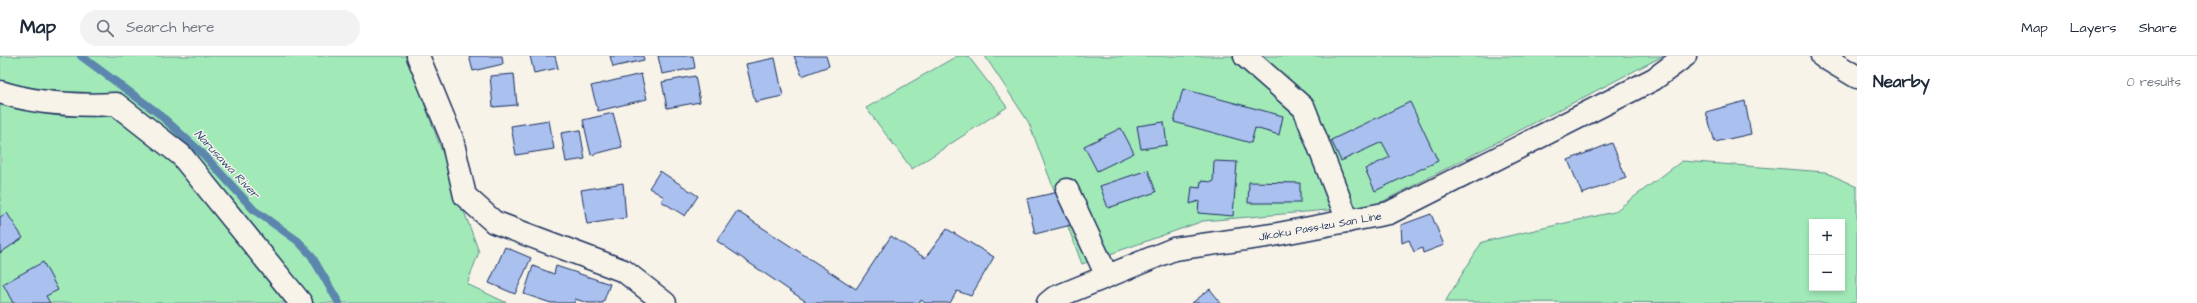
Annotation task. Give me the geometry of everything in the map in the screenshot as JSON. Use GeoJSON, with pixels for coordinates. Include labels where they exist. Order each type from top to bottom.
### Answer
{"type":"FeatureCollection","features":[{"type":"Feature","properties":{"kind":"main road"},"geometry":{"type":"LineString","coordinates":[[418,56],[452,139],[465,196],[494,222],[624,271],[665,303]]}},
{"type":"Feature","properties":{"kind":"main road"},"geometry":{"type":"LineString","coordinates":[[1246,56],[1304,108],[1348,221]]}},
{"type":"Feature","properties":{"kind":"main road","name":"Jikoku Pass-Izu San Line"},"geometry":{"type":"LineString","coordinates":[[1048,303],[1054,298],[1174,249],[1389,213],[1434,192],[1654,79],[1685,56]]}},
{"type":"Feature","properties":{"kind":"main road"},"geometry":{"type":"LineString","coordinates":[[1822,56],[1857,77]]}},
{"type":"Feature","properties":{"kind":"main road"},"geometry":{"type":"LineString","coordinates":[[0,92],[23,99],[85,106],[116,104],[181,155],[301,303]]}},
{"type":"Feature","properties":{"kind":"main road"},"geometry":{"type":"LineString","coordinates":[[1067,190],[1107,276]]}},
{"type":"Feature","properties":{"kind":"green space"},"geometry":{"type":"Polygon","coordinates":[[[0,56],[407,56],[479,252],[467,284],[507,303],[0,303],[0,56]]]}},
{"type":"Feature","properties":{"kind":"green space"},"geometry":{"type":"Polygon","coordinates":[[[957,56],[968,56],[1007,107],[912,169],[866,108],[957,56]]]}},
{"type":"Feature","properties":{"kind":"green space"},"geometry":{"type":"Polygon","coordinates":[[[985,56],[1663,56],[1374,206],[1203,221],[1082,264],[1029,123],[985,56]]]}},
{"type":"Feature","properties":{"kind":"green space"},"geometry":{"type":"Polygon","coordinates":[[[1682,161],[1825,172],[1857,187],[1857,303],[1445,302],[1482,242],[1614,212],[1682,161]]]}},
{"type":"Feature","properties":{"kind":"building"},"geometry":{"type":"Polygon","coordinates":[[[469,56],[502,56],[503,64],[473,71],[469,56]]]}},
{"type":"Feature","properties":{"kind":"building"},"geometry":{"type":"Polygon","coordinates":[[[530,56],[555,56],[558,68],[534,73],[530,56]]]}},
{"type":"Feature","properties":{"kind":"building"},"geometry":{"type":"Polygon","coordinates":[[[610,56],[643,56],[644,60],[613,67],[610,56]]]}},
{"type":"Feature","properties":{"kind":"building"},"geometry":{"type":"Polygon","coordinates":[[[658,56],[693,56],[695,68],[662,74],[658,56]]]}},
{"type":"Feature","properties":{"kind":"building"},"geometry":{"type":"Polygon","coordinates":[[[794,56],[826,56],[829,66],[802,76],[794,56]]]}},
{"type":"Feature","properties":{"kind":"building"},"geometry":{"type":"Polygon","coordinates":[[[775,58],[783,96],[755,102],[746,64],[775,58]]]}},
{"type":"Feature","properties":{"kind":"building"},"geometry":{"type":"Polygon","coordinates":[[[514,74],[517,105],[493,107],[490,76],[514,74]]]}},
{"type":"Feature","properties":{"kind":"building"},"geometry":{"type":"Polygon","coordinates":[[[641,74],[647,99],[598,111],[591,86],[641,74]]]}},
{"type":"Feature","properties":{"kind":"building"},"geometry":{"type":"Polygon","coordinates":[[[695,76],[700,102],[667,108],[662,82],[695,76]]]}},
{"type":"Feature","properties":{"kind":"building"},"geometry":{"type":"Polygon","coordinates":[[[1183,89],[1283,116],[1279,135],[1255,128],[1251,143],[1174,122],[1183,89]]]}},
{"type":"Feature","properties":{"kind":"building"},"geometry":{"type":"Polygon","coordinates":[[[1745,101],[1751,134],[1715,142],[1706,112],[1745,101]]]}},
{"type":"Feature","properties":{"kind":"building"},"geometry":{"type":"Polygon","coordinates":[[[1410,102],[1438,161],[1375,191],[1365,169],[1390,157],[1382,142],[1341,161],[1331,140],[1410,102]]]}},
{"type":"Feature","properties":{"kind":"building"},"geometry":{"type":"Polygon","coordinates":[[[613,113],[622,147],[591,155],[583,120],[613,113]]]}},
{"type":"Feature","properties":{"kind":"building"},"geometry":{"type":"Polygon","coordinates":[[[549,120],[554,149],[516,155],[511,126],[549,120]]]}},
{"type":"Feature","properties":{"kind":"building"},"geometry":{"type":"Polygon","coordinates":[[[1164,122],[1167,145],[1141,149],[1137,126],[1164,122]]]}},
{"type":"Feature","properties":{"kind":"building"},"geometry":{"type":"Polygon","coordinates":[[[1121,128],[1134,153],[1097,171],[1084,146],[1121,128]]]}},
{"type":"Feature","properties":{"kind":"building"},"geometry":{"type":"Polygon","coordinates":[[[580,130],[585,159],[566,162],[561,133],[580,130]]]}},
{"type":"Feature","properties":{"kind":"building"},"geometry":{"type":"Polygon","coordinates":[[[1612,143],[1626,178],[1582,194],[1568,160],[1612,143]]]}},
{"type":"Feature","properties":{"kind":"building"},"geometry":{"type":"Polygon","coordinates":[[[1214,161],[1237,162],[1233,216],[1198,213],[1199,201],[1190,204],[1192,187],[1200,188],[1201,181],[1213,182],[1214,161]]]}},
{"type":"Feature","properties":{"kind":"building"},"geometry":{"type":"Polygon","coordinates":[[[1148,170],[1156,192],[1108,208],[1100,186],[1148,170]]]}},
{"type":"Feature","properties":{"kind":"building"},"geometry":{"type":"Polygon","coordinates":[[[660,171],[698,196],[685,216],[661,201],[664,197],[649,188],[660,171]]]}},
{"type":"Feature","properties":{"kind":"building"},"geometry":{"type":"Polygon","coordinates":[[[1249,182],[1300,183],[1300,203],[1248,203],[1249,182]]]}},
{"type":"Feature","properties":{"kind":"building"},"geometry":{"type":"Polygon","coordinates":[[[623,183],[626,218],[587,224],[581,190],[623,183]]]}},
{"type":"Feature","properties":{"kind":"building"},"geometry":{"type":"Polygon","coordinates":[[[1067,190],[1075,224],[1035,234],[1027,199],[1067,190]]]}},
{"type":"Feature","properties":{"kind":"building"},"geometry":{"type":"Polygon","coordinates":[[[737,211],[856,289],[891,236],[925,258],[947,229],[994,257],[971,296],[957,291],[950,303],[925,303],[921,300],[919,303],[808,303],[717,241],[737,211]]]}},
{"type":"Feature","properties":{"kind":"building"},"geometry":{"type":"Polygon","coordinates":[[[7,213],[23,238],[0,253],[0,217],[7,213]]]}},
{"type":"Feature","properties":{"kind":"building"},"geometry":{"type":"Polygon","coordinates":[[[1431,214],[1444,245],[1423,253],[1422,248],[1414,252],[1409,240],[1402,243],[1401,225],[1431,214]]]}},
{"type":"Feature","properties":{"kind":"building"},"geometry":{"type":"Polygon","coordinates":[[[505,247],[531,258],[515,294],[489,283],[505,247]]]}},
{"type":"Feature","properties":{"kind":"building"},"geometry":{"type":"Polygon","coordinates":[[[43,262],[58,290],[46,296],[50,303],[13,303],[3,284],[43,262]]]}},
{"type":"Feature","properties":{"kind":"building"},"geometry":{"type":"Polygon","coordinates":[[[533,266],[554,274],[556,266],[610,284],[603,303],[588,303],[575,299],[574,303],[551,303],[524,294],[533,266]]]}},
{"type":"Feature","properties":{"kind":"building"},"geometry":{"type":"Polygon","coordinates":[[[1210,289],[1221,303],[1192,303],[1210,289]]]}},
{"type":"Feature","properties":{"kind":"waterway","name":"Narusawa River"},"geometry":{"type":"LineString","coordinates":[[81,56],[158,113],[204,155],[254,210],[298,241],[311,255],[339,303]]}}]}
